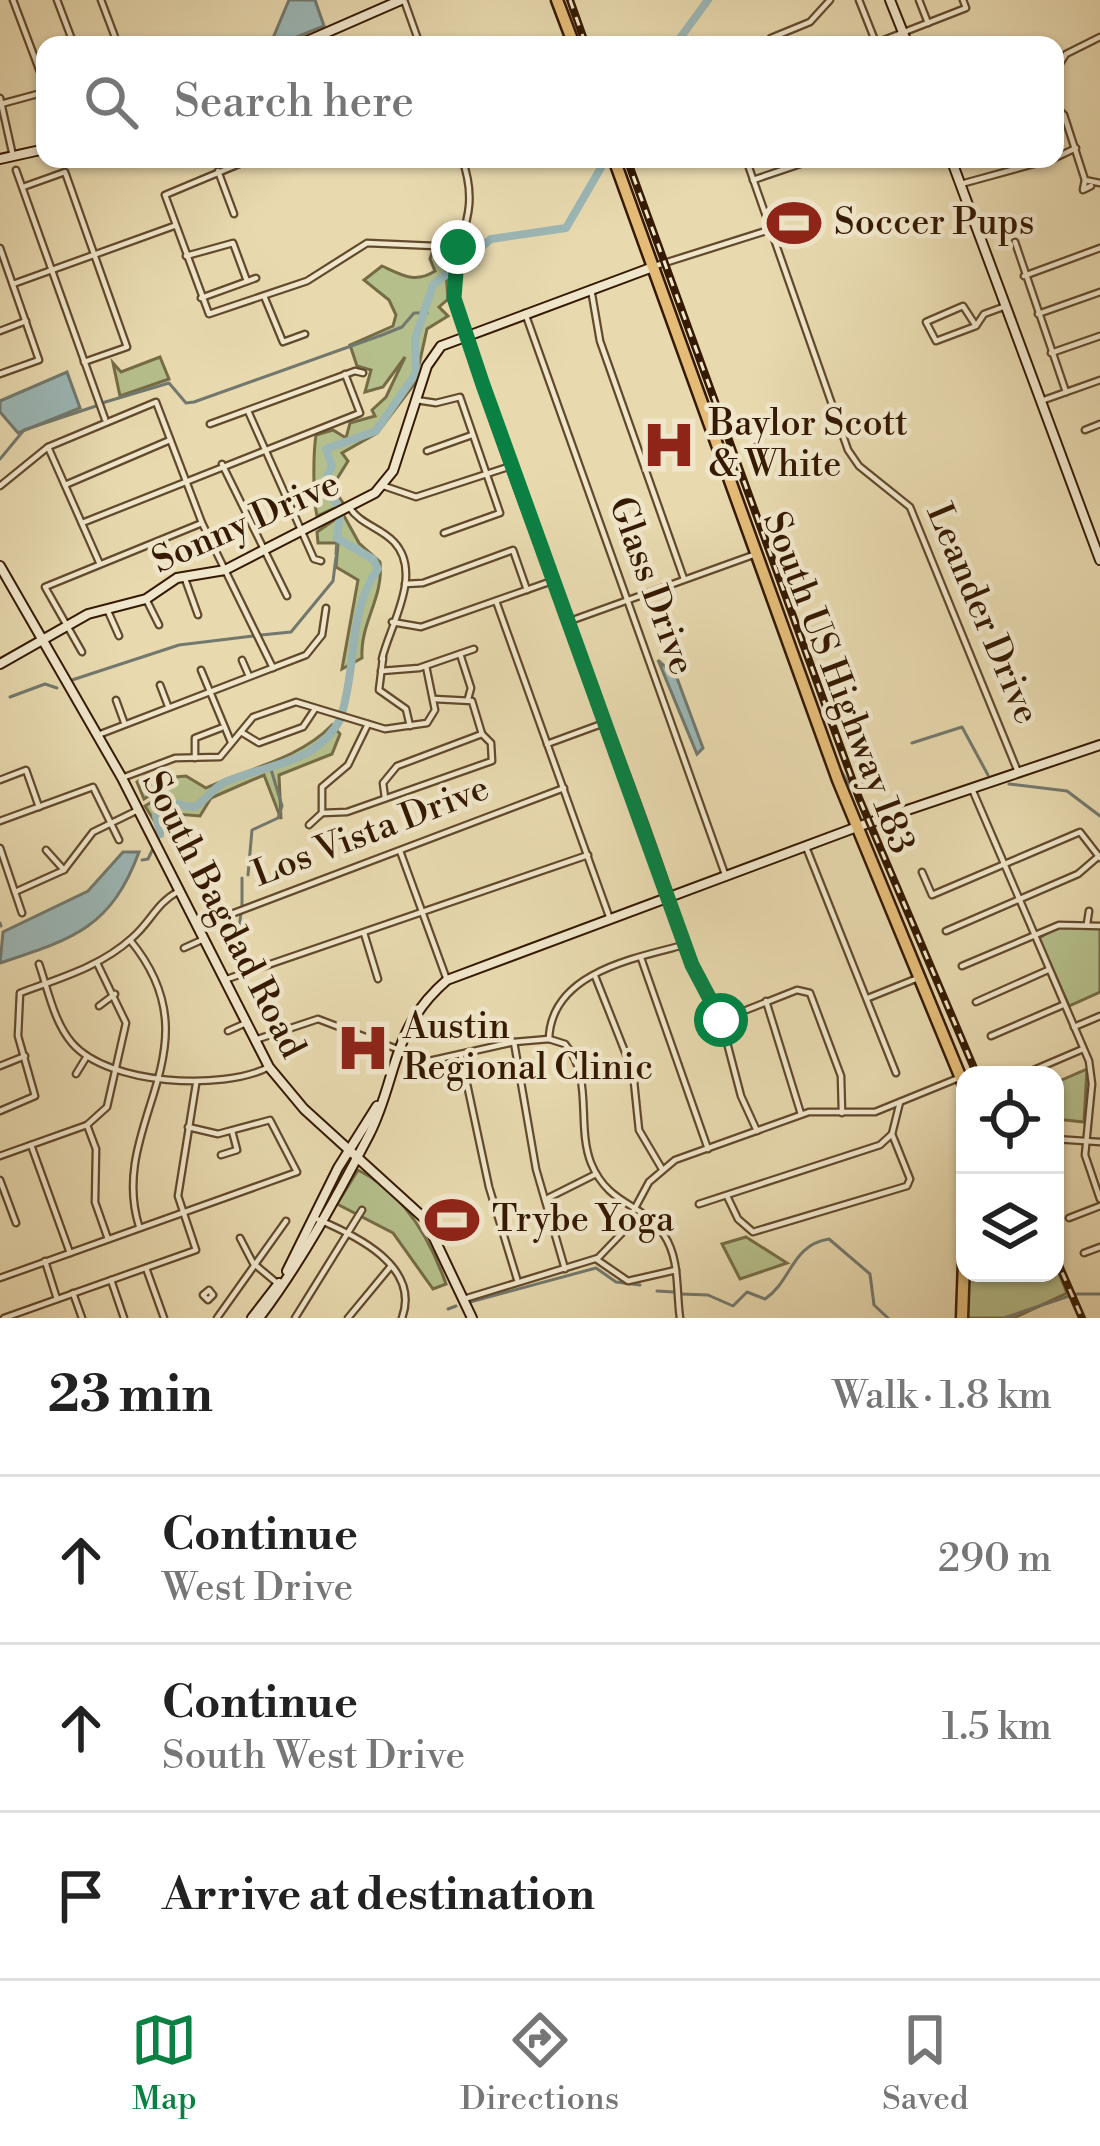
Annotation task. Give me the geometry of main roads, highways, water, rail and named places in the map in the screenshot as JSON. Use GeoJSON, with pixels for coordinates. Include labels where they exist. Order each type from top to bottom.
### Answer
{"type":"FeatureCollection","features":[{"type":"Feature","properties":{"kind":"main road"},"geometry":{"type":"LineString","coordinates":[[319,36],[402,0]]}},
{"type":"Feature","properties":{"kind":"main road"},"geometry":{"type":"LineString","coordinates":[[557,0],[571,36]]}},
{"type":"Feature","properties":{"kind":"main road"},"geometry":{"type":"LineString","coordinates":[[890,0],[904,36]]}},
{"type":"Feature","properties":{"kind":"main road"},"geometry":{"type":"LineString","coordinates":[[0,159],[36,151]]}},
{"type":"Feature","properties":{"kind":"main road","name":"South US Highway 183"},"geometry":{"type":"LineString","coordinates":[[617,168],[857,827],[957,1066]]}},
{"type":"Feature","properties":{"kind":"main road"},"geometry":{"type":"LineString","coordinates":[[955,168],[1100,560]]}},
{"type":"Feature","properties":{"kind":"main road","name":"Sonny Drive"},"geometry":{"type":"LineString","coordinates":[[0,664],[67,626],[146,599],[184,576],[225,570],[349,507],[384,485],[436,352],[466,334],[653,267]]}},
{"type":"Feature","properties":{"kind":"main road","name":"South Bagdad Road"},"geometry":{"type":"LineString","coordinates":[[0,566],[3,580],[43,639],[122,778],[269,1067],[295,1100],[425,1220],[472,1318]]}},
{"type":"Feature","properties":{"kind":"main road"},"geometry":{"type":"LineString","coordinates":[[255,1318],[320,1220],[378,1104],[395,1052],[422,1006],[447,980],[1100,742]]}},
{"type":"Feature","properties":{"kind":"main road"},"geometry":{"type":"LineString","coordinates":[[962,1318],[963,1282]]}},
{"type":"Feature","properties":{"kind":"water"},"geometry":{"type":"Polygon","coordinates":[[[289,0],[315,0],[324,26],[299,36],[274,36],[289,0]]]}},
{"type":"Feature","properties":{"kind":"water"},"geometry":{"type":"Polygon","coordinates":[[[67,372],[80,408],[18,433],[0,412],[0,401],[67,372]]]}},
{"type":"Feature","properties":{"kind":"water"},"geometry":{"type":"Polygon","coordinates":[[[658,660],[677,678],[703,748],[697,754],[658,660]]]}},
{"type":"Feature","properties":{"kind":"water"},"geometry":{"type":"Polygon","coordinates":[[[123,852],[139,852],[128,878],[102,914],[69,937],[0,963],[3,932],[88,891],[123,852]]]}},
{"type":"Feature","properties":{"kind":"waterway"},"geometry":{"type":"LineString","coordinates":[[682,36],[708,0]]}},
{"type":"Feature","properties":{"kind":"waterway"},"geometry":{"type":"LineString","coordinates":[[339,507],[323,485],[332,466],[326,449],[376,431],[416,373],[415,339],[433,285],[491,239],[566,228],[601,168]]}},
{"type":"Feature","properties":{"kind":"waterway"},"geometry":{"type":"LineString","coordinates":[[102,403],[169,383],[186,403],[194,402],[402,327],[414,313],[427,313]]}},
{"type":"Feature","properties":{"kind":"waterway"},"geometry":{"type":"LineString","coordinates":[[0,459],[24,430],[96,406]]}},
{"type":"Feature","properties":{"kind":"waterway"},"geometry":{"type":"LineString","coordinates":[[340,515],[337,538],[373,559],[378,569],[357,620],[342,713]]}},
{"type":"Feature","properties":{"kind":"waterway"},"geometry":{"type":"LineString","coordinates":[[336,554],[337,538]]}},
{"type":"Feature","properties":{"kind":"waterway"},"geometry":{"type":"LineString","coordinates":[[261,635],[291,632],[333,581],[336,557]]}},
{"type":"Feature","properties":{"kind":"waterway"},"geometry":{"type":"LineString","coordinates":[[72,680],[179,645],[253,636]]}},
{"type":"Feature","properties":{"kind":"waterway"},"geometry":{"type":"LineString","coordinates":[[10,697],[45,684],[57,688]]}},
{"type":"Feature","properties":{"kind":"waterway"},"geometry":{"type":"LineString","coordinates":[[160,834],[156,816],[161,802],[195,807],[225,782],[305,754],[341,718]]}},
{"type":"Feature","properties":{"kind":"waterway"},"geometry":{"type":"LineString","coordinates":[[912,743],[962,727],[988,775]]}},
{"type":"Feature","properties":{"kind":"waterway"},"geometry":{"type":"LineString","coordinates":[[248,875],[252,830],[278,818],[282,806],[270,766]]}},
{"type":"Feature","properties":{"kind":"waterway"},"geometry":{"type":"LineString","coordinates":[[841,771],[850,786],[863,783]]}},
{"type":"Feature","properties":{"kind":"waterway"},"geometry":{"type":"LineString","coordinates":[[1009,784],[1067,791],[1100,816]]}},
{"type":"Feature","properties":{"kind":"waterway"},"geometry":{"type":"LineString","coordinates":[[142,860],[148,859],[160,834]]}},
{"type":"Feature","properties":{"kind":"waterway"},"geometry":{"type":"LineString","coordinates":[[242,878],[242,907]]}},
{"type":"Feature","properties":{"kind":"waterway"},"geometry":{"type":"LineString","coordinates":[[235,961],[241,913]]}},
{"type":"Feature","properties":{"kind":"waterway"},"geometry":{"type":"LineString","coordinates":[[681,1294],[708,1295],[733,1306],[747,1292],[765,1299],[807,1248],[829,1239],[870,1274],[874,1305],[888,1318]]}},
{"type":"Feature","properties":{"kind":"waterway"},"geometry":{"type":"LineString","coordinates":[[470,1302],[596,1268],[616,1282],[640,1285]]}},
{"type":"Feature","properties":{"kind":"waterway"},"geometry":{"type":"LineString","coordinates":[[657,1291],[674,1292]]}},
{"type":"Feature","properties":{"kind":"waterway"},"geometry":{"type":"LineString","coordinates":[[1004,1318],[1075,1294],[1100,1294]]}},
{"type":"Feature","properties":{"kind":"waterway"},"geometry":{"type":"LineString","coordinates":[[448,1309],[456,1306]]}},
{"type":"Feature","properties":{"kind":"railway"},"geometry":{"type":"LineString","coordinates":[[570,0],[583,36]]}},
{"type":"Feature","properties":{"kind":"railway"},"geometry":{"type":"LineString","coordinates":[[630,168],[859,798],[973,1066]]}},
{"type":"Feature","properties":{"kind":"railway"},"geometry":{"type":"LineString","coordinates":[[1064,1277],[1082,1318]]}},
{"type":"Feature","properties":{"kind":"place","name":"Soccer Pups"},"geometry":{"type":"Point","coordinates":[794,223]}},
{"type":"Feature","properties":{"kind":"place","name":"Baylor Scott & White"},"geometry":{"type":"Point","coordinates":[669,445]}},
{"type":"Feature","properties":{"kind":"place","name":"Austin Regional Clinic"},"geometry":{"type":"Point","coordinates":[363,1048]}},
{"type":"Feature","properties":{"kind":"place","name":"Trybe Yoga"},"geometry":{"type":"Point","coordinates":[452,1220]}}]}
